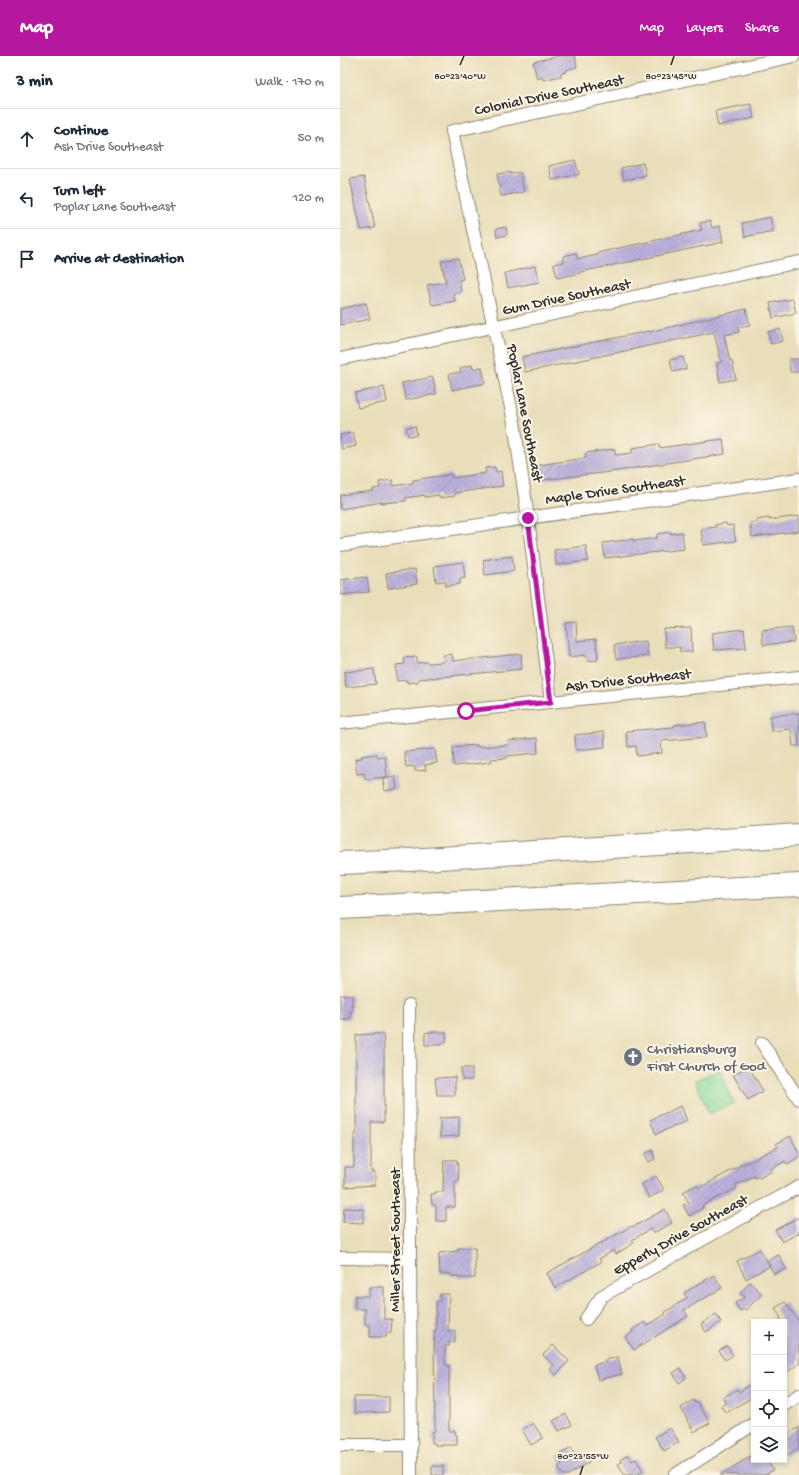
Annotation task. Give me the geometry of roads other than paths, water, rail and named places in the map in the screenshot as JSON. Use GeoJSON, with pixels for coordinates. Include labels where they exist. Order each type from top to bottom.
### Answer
{"type":"FeatureCollection","features":[{"type":"Feature","properties":{"kind":"highway"},"geometry":{"type":"LineString","coordinates":[[340,863],[432,859],[799,835]]}},
{"type":"Feature","properties":{"kind":"highway"},"geometry":{"type":"LineString","coordinates":[[340,908],[799,885]]}},
{"type":"Feature","properties":{"kind":"street","name":"Colonial Drive Southeast"},"geometry":{"type":"LineString","coordinates":[[452,132],[794,56]]}},
{"type":"Feature","properties":{"kind":"street","name":"Poplar Lane Southeast"},"geometry":{"type":"LineString","coordinates":[[452,132],[514,422],[528,518],[551,702]]}},
{"type":"Feature","properties":{"kind":"street","name":"Gum Drive Southeast"},"geometry":{"type":"LineString","coordinates":[[340,360],[799,262]]}},
{"type":"Feature","properties":{"kind":"street","name":"Maple Drive Southeast"},"geometry":{"type":"LineString","coordinates":[[340,545],[799,479]]}},
{"type":"Feature","properties":{"kind":"street","name":"Ash Drive Southeast"},"geometry":{"type":"LineString","coordinates":[[340,723],[799,678]]}},
{"type":"Feature","properties":{"kind":"street","name":"Miller Street Southeast"},"geometry":{"type":"LineString","coordinates":[[409,1005],[412,1475]]}},
{"type":"Feature","properties":{"kind":"street"},"geometry":{"type":"LineString","coordinates":[[762,1043],[799,1099]]}},
{"type":"Feature","properties":{"kind":"street","name":"Epperly Drive Southeast"},"geometry":{"type":"LineString","coordinates":[[586,1319],[602,1296],[799,1187]]}},
{"type":"Feature","properties":{"kind":"street"},"geometry":{"type":"LineString","coordinates":[[340,1258],[410,1259]]}},
{"type":"Feature","properties":{"kind":"street"},"geometry":{"type":"LineString","coordinates":[[787,1403],[799,1395]]}},
{"type":"Feature","properties":{"kind":"street"},"geometry":{"type":"LineString","coordinates":[[675,1475],[751,1426]]}},
{"type":"Feature","properties":{"kind":"street"},"geometry":{"type":"LineString","coordinates":[[340,1445],[411,1445]]}},
{"type":"Feature","properties":{"kind":"place","name":"Christiansburg First Church of God"},"geometry":{"type":"Point","coordinates":[633,1057]}}]}
